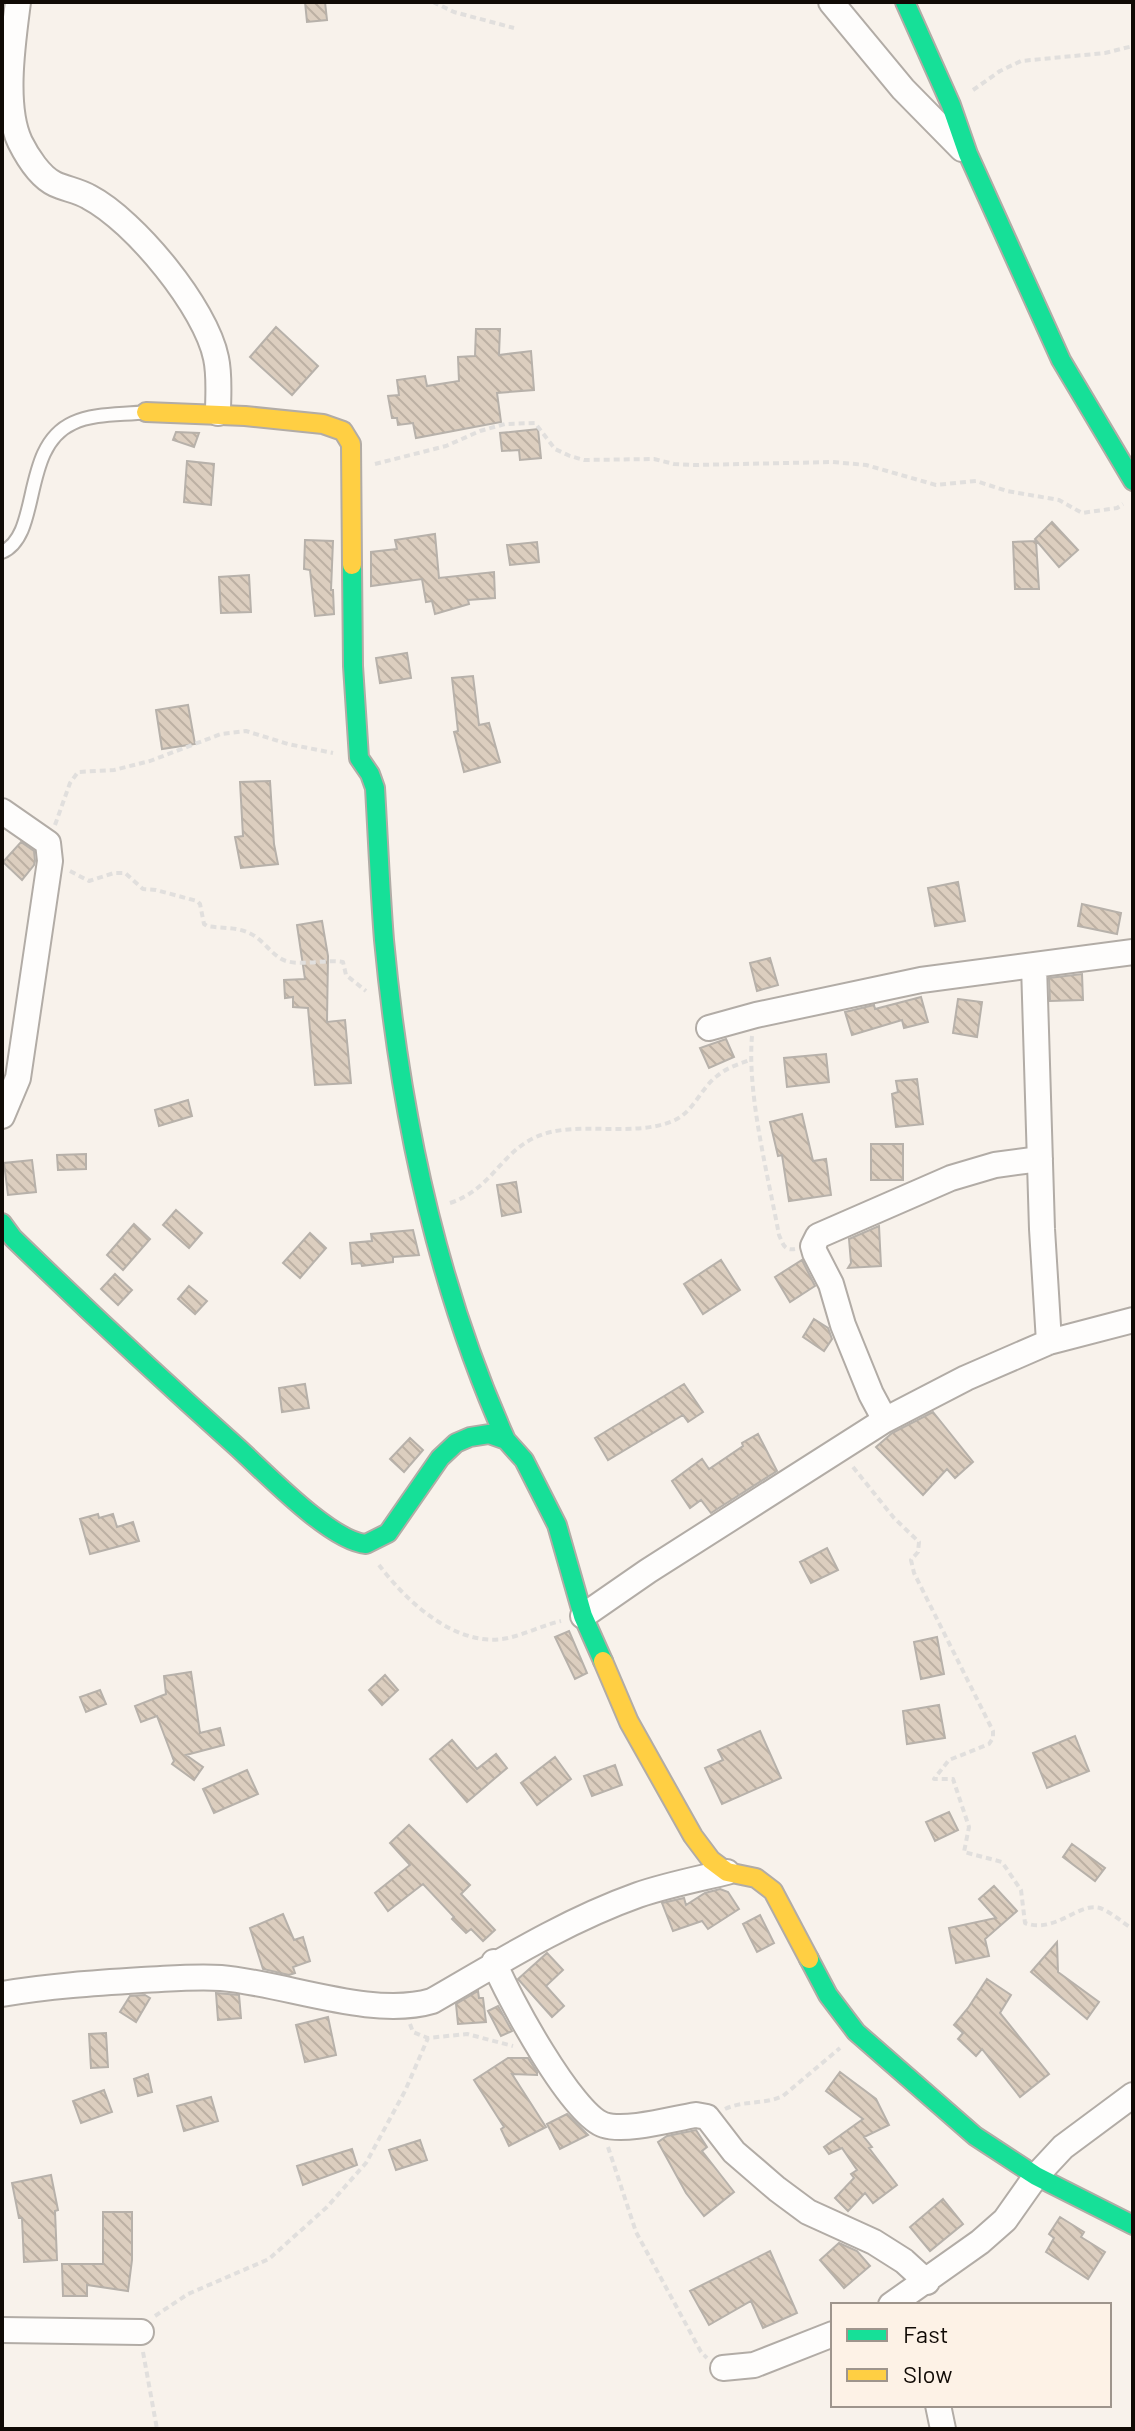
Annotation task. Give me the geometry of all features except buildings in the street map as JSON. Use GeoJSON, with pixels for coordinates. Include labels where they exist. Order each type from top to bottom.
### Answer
{"type":"FeatureCollection","features":[{"type":"Feature","properties":{"kind":"street"},"geometry":{"type":"LineString","coordinates":[[18,2],[12,95],[14,126],[21,144],[50,182],[89,196],[106,209],[159,259],[180,284],[205,327],[216,358],[218,413]]}},
{"type":"Feature","properties":{"kind":"street"},"geometry":{"type":"LineString","coordinates":[[831,2],[903,89],[968,154]]}},
{"type":"Feature","properties":{"kind":"street"},"geometry":{"type":"LineString","coordinates":[[905,2],[951,105],[968,154],[1061,360],[1133,481]]}},
{"type":"Feature","properties":{"kind":"street"},"geometry":{"type":"LineString","coordinates":[[146,412],[218,413],[331,426],[343,431],[351,444],[353,666],[359,758],[375,788],[387,962],[411,1132],[428,1211],[458,1325],[491,1410],[506,1440],[524,1460],[557,1525],[583,1616],[629,1722],[693,1836],[711,1860],[727,1872],[756,1878],[773,1891],[828,1995],[856,2032],[975,2136],[1036,2176],[1133,2225]]}},
{"type":"Feature","properties":{"kind":"street"},"geometry":{"type":"LineString","coordinates":[[2,811],[49,852],[18,1078],[2,1116]]}},
{"type":"Feature","properties":{"kind":"street"},"geometry":{"type":"LineString","coordinates":[[709,1028],[921,980],[1133,952]]}},
{"type":"Feature","properties":{"kind":"street"},"geometry":{"type":"LineString","coordinates":[[1034,965],[1049,1342]]}},
{"type":"Feature","properties":{"kind":"street"},"geometry":{"type":"LineString","coordinates":[[885,1420],[843,1325],[831,1284],[818,1263],[813,1246],[818,1236],[951,1178],[995,1165],[1040,1159]]}},
{"type":"Feature","properties":{"kind":"street"},"geometry":{"type":"LineString","coordinates":[[2,1223],[13,1238],[112,1335],[236,1447],[311,1513],[363,1544],[376,1541],[388,1533],[440,1458],[456,1443],[489,1434],[506,1440]]}},
{"type":"Feature","properties":{"kind":"street"},"geometry":{"type":"LineString","coordinates":[[583,1616],[885,1420],[966,1378],[1049,1342],[1133,1320]]}},
{"type":"Feature","properties":{"kind":"street"},"geometry":{"type":"LineString","coordinates":[[2,1994],[91,1981],[219,1978],[272,1984],[325,1999],[403,2006],[432,2001],[494,1962],[639,1895],[727,1872]]}},
{"type":"Feature","properties":{"kind":"street"},"geometry":{"type":"LineString","coordinates":[[494,1962],[564,2086],[593,2119],[602,2125],[627,2126],[696,2115],[707,2117],[734,2152],[777,2189],[808,2212],[874,2242],[904,2261],[927,2282]]}},
{"type":"Feature","properties":{"kind":"street"},"geometry":{"type":"LineString","coordinates":[[894,2303],[980,2242],[1005,2220],[1036,2176],[1063,2147],[1133,2095]]}},
{"type":"Feature","properties":{"kind":"street"},"geometry":{"type":"LineString","coordinates":[[2,2330],[141,2332]]}},
{"type":"Feature","properties":{"kind":"street"},"geometry":{"type":"LineString","coordinates":[[723,2368],[754,2365],[831,2335]]}},
{"type":"Feature","properties":{"kind":"street"},"geometry":{"type":"LineString","coordinates":[[938,2407],[943,2429]]}},
{"type":"Feature","properties":{"kind":"lane"},"geometry":{"type":"LineString","coordinates":[[2,552],[18,540],[47,445],[61,430],[88,418],[146,412]]}},
{"type":"Feature","properties":{"kind":"path"},"geometry":{"type":"LineString","coordinates":[[433,2],[454,12],[514,28]]}},
{"type":"Feature","properties":{"kind":"path"},"geometry":{"type":"LineString","coordinates":[[951,105],[1000,71],[1021,61],[1105,53],[1133,46]]}},
{"type":"Feature","properties":{"kind":"path"},"geometry":{"type":"LineString","coordinates":[[350,471],[446,446],[505,424],[535,423],[555,449],[584,460],[654,459],[695,465],[832,462],[866,465],[936,485],[976,481],[1007,491],[1059,500],[1082,513],[1117,508],[1125,501]]}},
{"type":"Feature","properties":{"kind":"path"},"geometry":{"type":"LineString","coordinates":[[359,758],[288,744],[246,731],[221,734],[114,770],[78,772],[70,783],[49,852],[82,880],[98,880],[120,872],[143,889],[197,901],[204,924],[231,927],[255,935],[283,960],[298,963],[343,962],[346,975],[394,1008]]}},
{"type":"Feature","properties":{"kind":"path"},"geometry":{"type":"LineString","coordinates":[[756,1015],[750,1060],[779,1235],[784,1247],[789,1250],[813,1246]]}},
{"type":"Feature","properties":{"kind":"path"},"geometry":{"type":"LineString","coordinates":[[428,1211],[468,1198],[520,1146],[539,1135],[650,1126],[675,1120],[689,1111],[717,1075],[750,1060]]}},
{"type":"Feature","properties":{"kind":"path"},"geometry":{"type":"LineString","coordinates":[[838,1449],[894,1518],[919,1542],[918,1552],[911,1560],[914,1573],[993,1731],[989,1744],[949,1760],[934,1779],[953,1779],[969,1827],[964,1852],[1002,1862],[1021,1890],[1025,1923],[1047,1926],[1099,1908],[1133,1929]]}},
{"type":"Feature","properties":{"kind":"path"},"geometry":{"type":"LineString","coordinates":[[363,1544],[415,1605],[466,1635],[488,1640],[507,1638],[583,1616]]}},
{"type":"Feature","properties":{"kind":"path"},"geometry":{"type":"LineString","coordinates":[[403,2006],[413,2032],[428,2038],[467,2034],[490,2042],[543,2052]]}},
{"type":"Feature","properties":{"kind":"path"},"geometry":{"type":"LineString","coordinates":[[707,2117],[731,2106],[783,2096],[856,2032]]}},
{"type":"Feature","properties":{"kind":"path"},"geometry":{"type":"LineString","coordinates":[[157,2429],[141,2332],[150,2320],[188,2294],[269,2259],[327,2207],[366,2163],[405,2091],[428,2038]]}},
{"type":"Feature","properties":{"kind":"path"},"geometry":{"type":"LineString","coordinates":[[602,2125],[636,2232],[701,2352],[723,2368]]}},
{"type":"Feature","properties":{"kind":"path"},"geometry":{"type":"LineString","coordinates":[[2,2129],[2,2147]]}},
{"type":"Feature","properties":{"kind":"traffic: fast"},"geometry":{"type":"LineString","coordinates":[[905,2],[951,105],[968,154],[1061,360],[1133,481]]}},
{"type":"Feature","properties":{"kind":"traffic: fast"},"geometry":{"type":"LineString","coordinates":[[352,565],[353,666],[359,758],[375,788],[384,940],[411,1132],[440,1258],[481,1380],[506,1440]]}},
{"type":"Feature","properties":{"kind":"traffic: fast"},"geometry":{"type":"LineString","coordinates":[[2,1223],[13,1238],[68,1291],[280,1488],[317,1519],[351,1540],[366,1544],[388,1533],[440,1458],[456,1443],[489,1434],[506,1440],[524,1460],[557,1525],[583,1616],[603,1661]]}},
{"type":"Feature","properties":{"kind":"traffic: fast"},"geometry":{"type":"LineString","coordinates":[[809,1959],[828,1995],[856,2032],[975,2136],[1036,2176],[1133,2225]]}},
{"type":"Feature","properties":{"kind":"traffic: slow"},"geometry":{"type":"LineString","coordinates":[[146,412],[245,416],[323,424],[343,431],[351,444],[352,565]]}},
{"type":"Feature","properties":{"kind":"traffic: slow"},"geometry":{"type":"LineString","coordinates":[[603,1661],[629,1722],[693,1836],[711,1860],[727,1872],[756,1878],[773,1891],[809,1959]]}}]}
